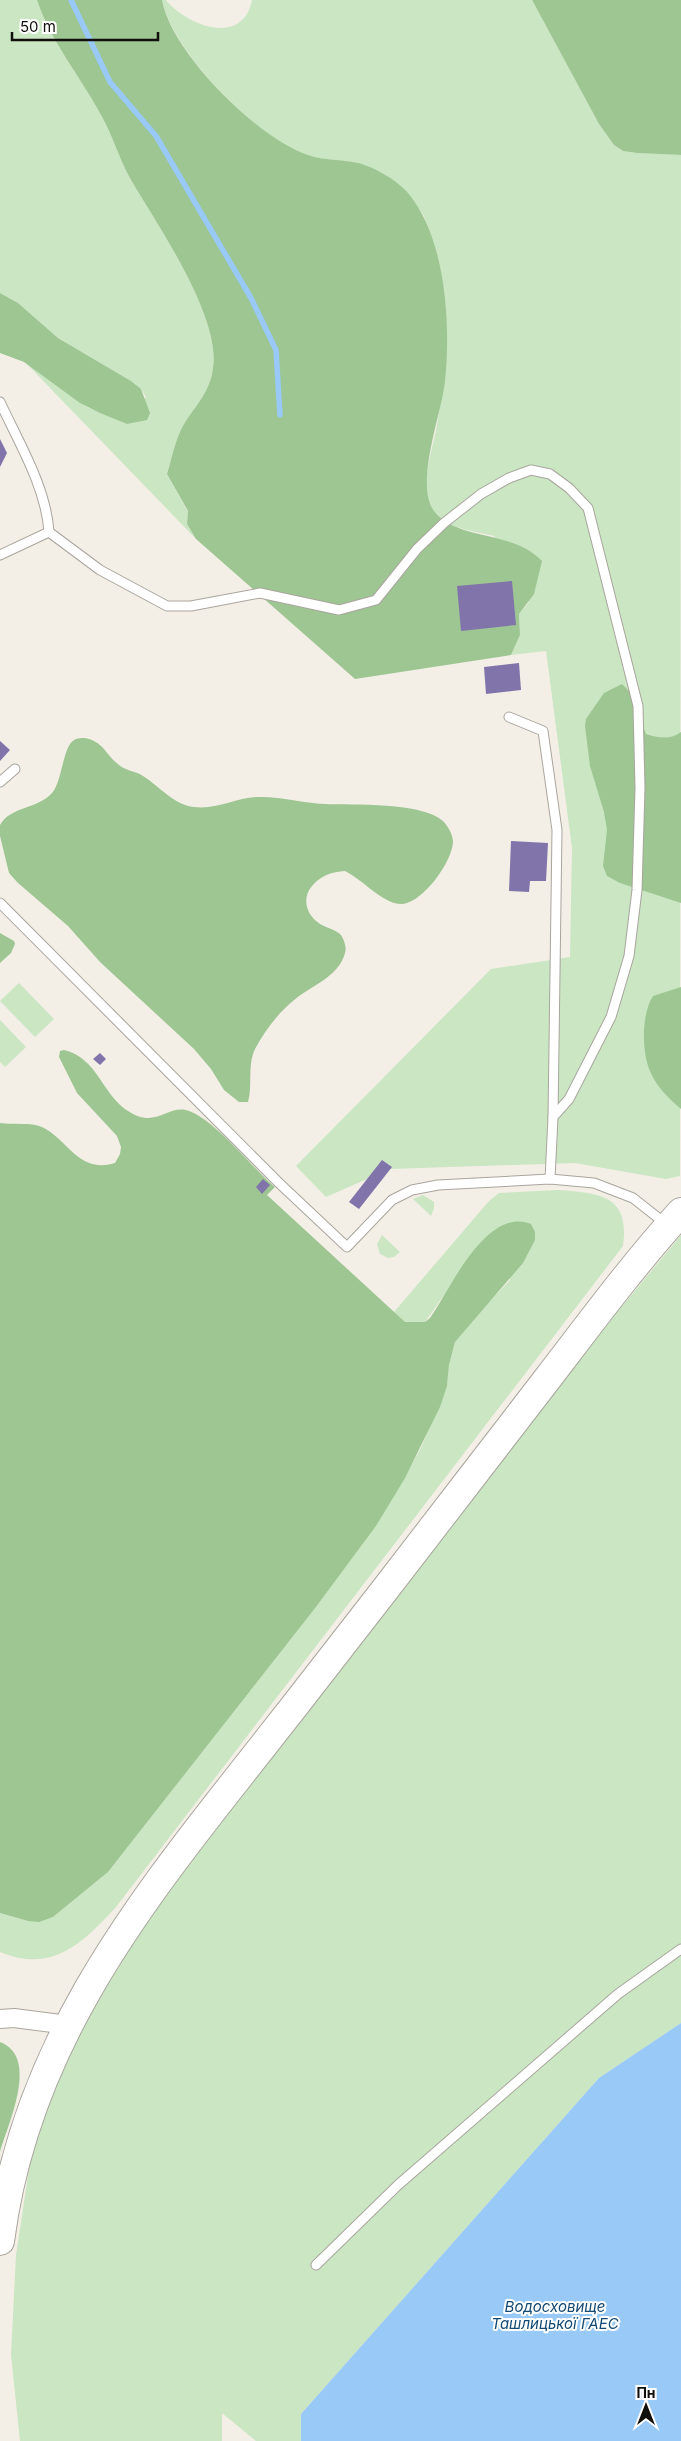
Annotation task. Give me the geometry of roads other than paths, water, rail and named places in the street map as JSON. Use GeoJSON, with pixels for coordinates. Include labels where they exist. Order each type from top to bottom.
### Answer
{"type":"FeatureCollection","features":[{"type":"Feature","properties":{"kind":"main road"},"geometry":{"type":"LineString","coordinates":[[0,2241],[11,2184],[31,2112],[68,2025],[97,1971],[126,1925],[180,1851],[365,1616],[612,1295],[675,1219]]}},
{"type":"Feature","properties":{"kind":"street"},"geometry":{"type":"LineString","coordinates":[[0,2019],[14,2018],[68,2025]]}},
{"type":"Feature","properties":{"kind":"lane"},"geometry":{"type":"LineString","coordinates":[[0,402],[39,487],[48,516],[49,532],[100,570],[167,606],[190,606],[260,593],[339,610],[376,600],[417,549],[444,523],[481,494],[509,478],[531,470],[550,474],[569,488],[588,508],[638,706],[640,788],[637,890],[629,956],[611,1017],[569,1099],[553,1117]]}},
{"type":"Feature","properties":{"kind":"lane"},"geometry":{"type":"LineString","coordinates":[[0,555],[49,532]]}},
{"type":"Feature","properties":{"kind":"lane"},"geometry":{"type":"LineString","coordinates":[[509,717],[543,731],[557,830],[553,1117],[550,1179]]}},
{"type":"Feature","properties":{"kind":"lane"},"geometry":{"type":"LineString","coordinates":[[0,782],[16,769]]}},
{"type":"Feature","properties":{"kind":"lane"},"geometry":{"type":"LineString","coordinates":[[0,903],[278,1183],[347,1247],[392,1200],[412,1190],[438,1185],[550,1179],[594,1183],[633,1198],[675,1219]]}},
{"type":"Feature","properties":{"kind":"lane"},"geometry":{"type":"LineString","coordinates":[[316,2266],[398,2185],[618,1994],[681,1949]]}},
{"type":"Feature","properties":{"kind":"water","name":"Водосховище Ташлицької ГАЕС"},"geometry":{"type":"Polygon","coordinates":[[[681,2023],[681,2441],[301,2441],[301,2414],[599,2078],[681,2023]]]}},
{"type":"Feature","properties":{"kind":"waterway"},"geometry":{"type":"LineString","coordinates":[[71,0],[110,82],[156,136],[251,298],[276,350],[280,415]]}}]}
